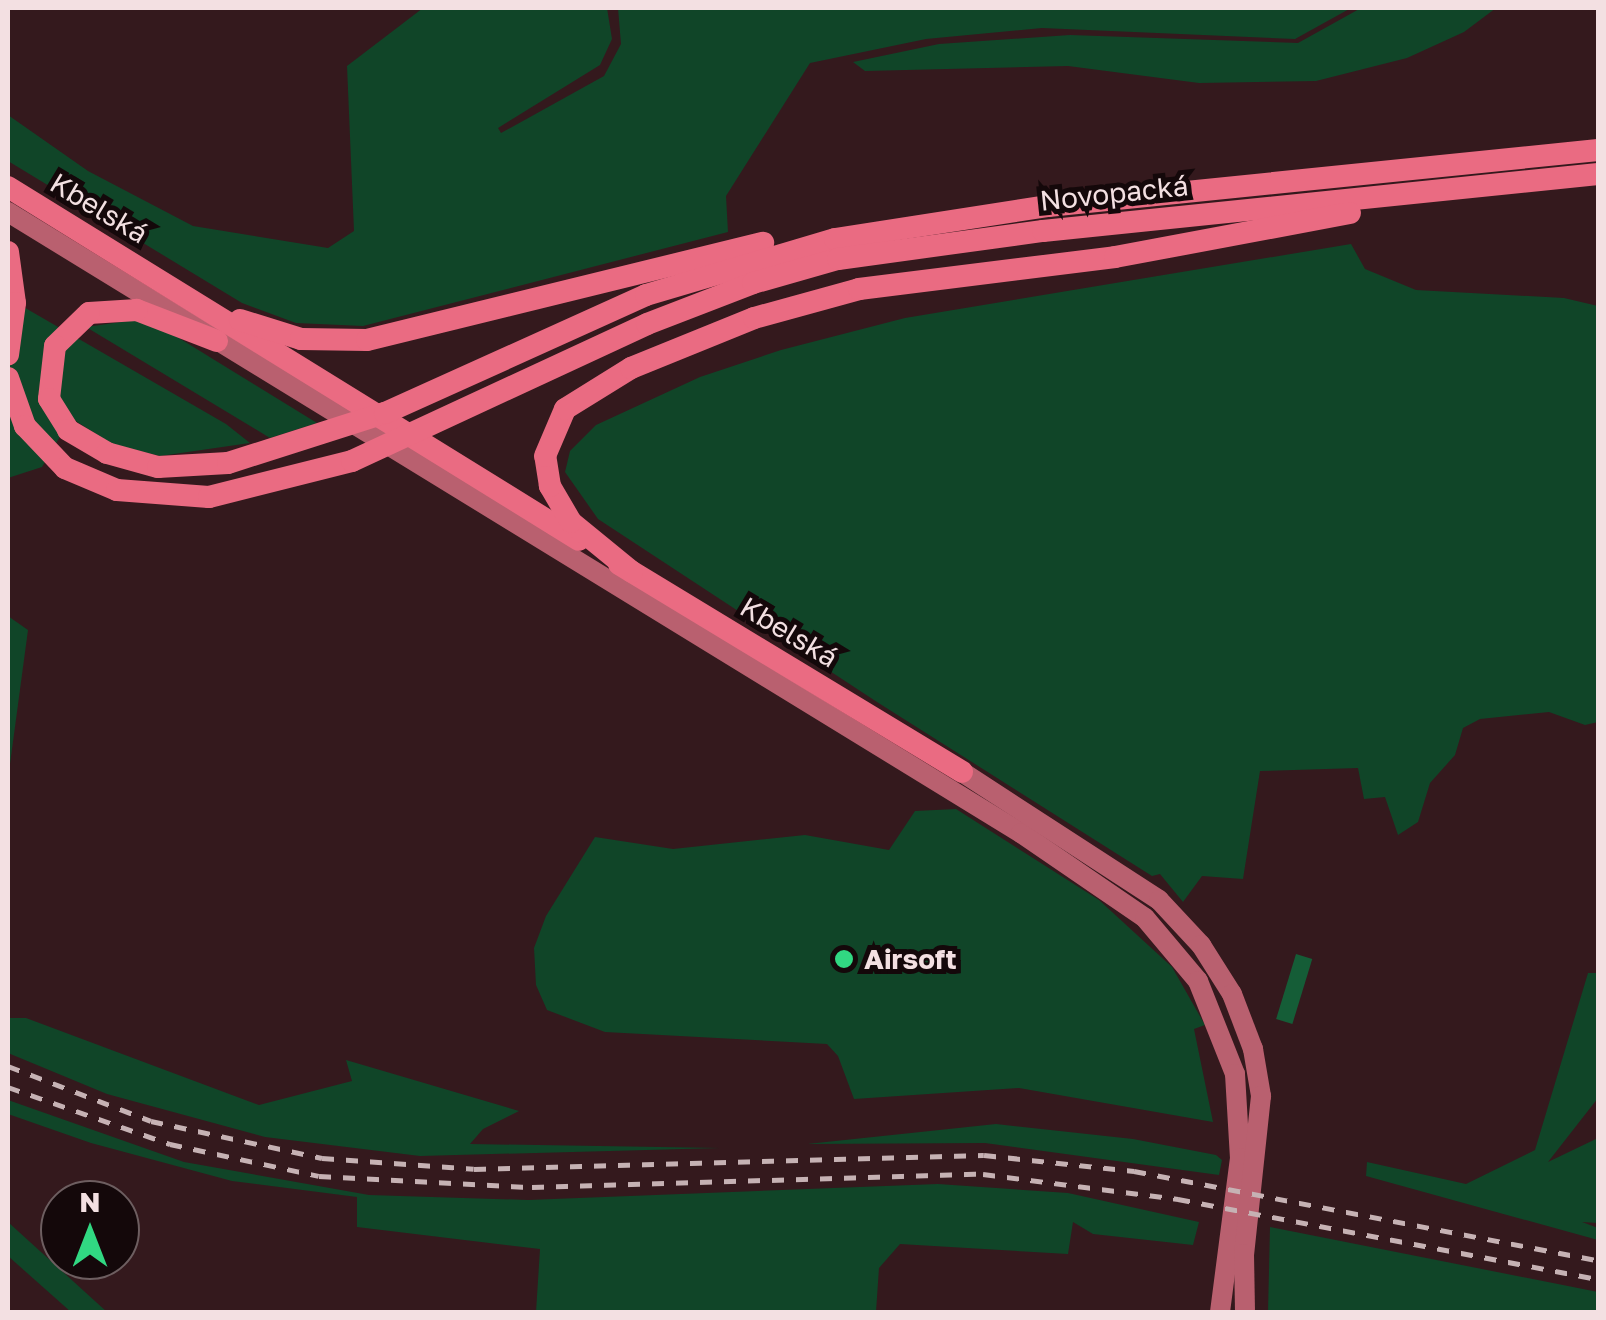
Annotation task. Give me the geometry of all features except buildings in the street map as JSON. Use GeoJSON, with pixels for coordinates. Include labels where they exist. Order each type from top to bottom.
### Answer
{"type":"FeatureCollection","features":[{"type":"Feature","properties":{"kind":"highway","name":"Novopacká"},"geometry":{"type":"LineString","coordinates":[[910,224],[1598,150]]}},
{"type":"Feature","properties":{"kind":"highway","name":"Novopacká"},"geometry":{"type":"LineString","coordinates":[[8,378],[24,426],[66,468],[117,490],[209,497],[352,462],[647,324],[753,283],[885,250],[1598,174]]}},
{"type":"Feature","properties":{"kind":"highway"},"geometry":{"type":"LineString","coordinates":[[632,572],[564,512],[546,476],[546,445],[573,402],[672,350],[754,318],[887,284],[1115,257],[1496,184]]}},
{"type":"Feature","properties":{"kind":"highway","name":"Kbelská"},"geometry":{"type":"LineString","coordinates":[[8,187],[962,772]]}},
{"type":"Feature","properties":{"kind":"highway"},"geometry":{"type":"LineString","coordinates":[[191,299],[272,332],[351,342],[792,236],[910,224]]}},
{"type":"Feature","properties":{"kind":"highway"},"geometry":{"type":"LineString","coordinates":[[218,341],[137,310],[89,313],[66,330],[51,357],[47,388],[54,410],[89,446],[142,464],[185,468],[246,460],[327,436],[585,320],[751,261],[910,224]]}},
{"type":"Feature","properties":{"kind":"highway"},"geometry":{"type":"LineString","coordinates":[[8,355],[15,303],[10,260]]}},
{"type":"Feature","properties":{"kind":"main road","name":"Kbelská"},"geometry":{"type":"LineString","coordinates":[[8,212],[1035,842],[1145,918],[1198,981],[1232,1064],[1240,1158],[1220,1312]]}},
{"type":"Feature","properties":{"kind":"main road","name":"Kbelská"},"geometry":{"type":"LineString","coordinates":[[962,772],[1159,900],[1201,945],[1232,994],[1253,1049],[1261,1096],[1244,1254],[1245,1312]]}},
{"type":"Feature","properties":{"kind":"shaded area"},"geometry":{"type":"Polygon","coordinates":[[[423,8],[607,8],[612,39],[600,65],[498,128],[501,133],[604,76],[621,44],[618,8],[1351,8],[1295,39],[1042,28],[926,39],[810,63],[726,196],[728,232],[363,326],[296,323],[242,303],[8,161],[8,115],[88,171],[193,226],[328,248],[354,231],[347,66],[423,8]]]}},
{"type":"Feature","properties":{"kind":"shaded area"},"geometry":{"type":"Polygon","coordinates":[[[1361,8],[1496,8],[1464,32],[1407,58],[1316,81],[1199,83],[1068,66],[865,71],[853,62],[939,44],[1070,35],[1298,43],[1361,8]]]}},
{"type":"Feature","properties":{"kind":"shaded area"},"geometry":{"type":"Polygon","coordinates":[[[1351,244],[1365,269],[1416,290],[1564,298],[1598,306],[1598,722],[1585,725],[1549,712],[1480,719],[1463,728],[1455,755],[1430,783],[1418,822],[1398,835],[1385,797],[1364,799],[1358,768],[1260,771],[1243,879],[1202,876],[1183,902],[1160,874],[1152,876],[598,519],[565,472],[570,451],[596,425],[700,377],[781,350],[905,318],[1351,244]]]}},
{"type":"Feature","properties":{"kind":"shaded area"},"geometry":{"type":"Polygon","coordinates":[[[8,298],[226,424],[250,443],[160,456],[112,444],[71,418],[42,467],[8,478],[8,298]]]}},
{"type":"Feature","properties":{"kind":"shaded area"},"geometry":{"type":"Polygon","coordinates":[[[135,320],[161,327],[317,423],[270,438],[86,327],[135,320]]]}},
{"type":"Feature","properties":{"kind":"shaded area"},"geometry":{"type":"Polygon","coordinates":[[[8,616],[28,630],[8,779],[8,616]]]}},
{"type":"Feature","properties":{"kind":"shaded area","name":"Airsoft"},"geometry":{"type":"Polygon","coordinates":[[[956,809],[1099,900],[1172,967],[1205,1025],[1194,1029],[1213,1122],[1019,1088],[854,1099],[838,1056],[827,1044],[605,1032],[547,1010],[536,985],[534,948],[546,916],[595,837],[673,849],[805,835],[889,850],[915,811],[956,809]]]}},
{"type":"Feature","properties":{"kind":"shaded area"},"geometry":{"type":"Polygon","coordinates":[[[1296,954],[1312,959],[1292,1024],[1276,1019],[1296,954]]]}},
{"type":"Feature","properties":{"kind":"shaded area"},"geometry":{"type":"Polygon","coordinates":[[[1588,973],[1598,973],[1598,1098],[1548,1162],[1598,1138],[1598,1223],[1582,1222],[1598,1228],[1598,1240],[1366,1176],[1367,1162],[1466,1184],[1535,1150],[1588,973]]]}},
{"type":"Feature","properties":{"kind":"shaded area"},"geometry":{"type":"Polygon","coordinates":[[[8,1018],[26,1018],[259,1105],[352,1081],[346,1060],[519,1111],[483,1129],[470,1144],[720,1148],[420,1156],[265,1137],[107,1094],[8,1053],[8,1018]]]}},
{"type":"Feature","properties":{"kind":"shaded area"},"geometry":{"type":"Polygon","coordinates":[[[8,1100],[184,1162],[369,1195],[528,1200],[938,1184],[1068,1193],[1199,1222],[1193,1245],[1093,1234],[1073,1222],[1068,1254],[900,1244],[879,1268],[876,1312],[536,1312],[540,1249],[357,1227],[357,1197],[232,1181],[91,1143],[8,1114],[8,1100]]]}},
{"type":"Feature","properties":{"kind":"shaded area"},"geometry":{"type":"Polygon","coordinates":[[[996,1124],[1133,1139],[1216,1155],[1222,1160],[1219,1175],[985,1143],[807,1144],[996,1124]]]}},
{"type":"Feature","properties":{"kind":"shaded area"},"geometry":{"type":"Polygon","coordinates":[[[8,1222],[40,1251],[40,1280],[72,1280],[107,1312],[71,1312],[8,1256],[8,1222]]]}},
{"type":"Feature","properties":{"kind":"shaded area"},"geometry":{"type":"Polygon","coordinates":[[[1270,1227],[1598,1292],[1598,1312],[1268,1312],[1270,1227]]]}},
{"type":"Feature","properties":{"kind":"railway"},"geometry":{"type":"LineString","coordinates":[[8,1066],[151,1121],[322,1158],[474,1169],[984,1155],[1134,1171],[1598,1260]]}},
{"type":"Feature","properties":{"kind":"railway"},"geometry":{"type":"LineString","coordinates":[[8,1087],[170,1144],[319,1176],[532,1187],[983,1174],[1178,1199],[1598,1279]]}},
{"type":"Feature","properties":{"kind":"place","name":"Airsoft"},"geometry":{"type":"Point","coordinates":[844,959]}}]}
